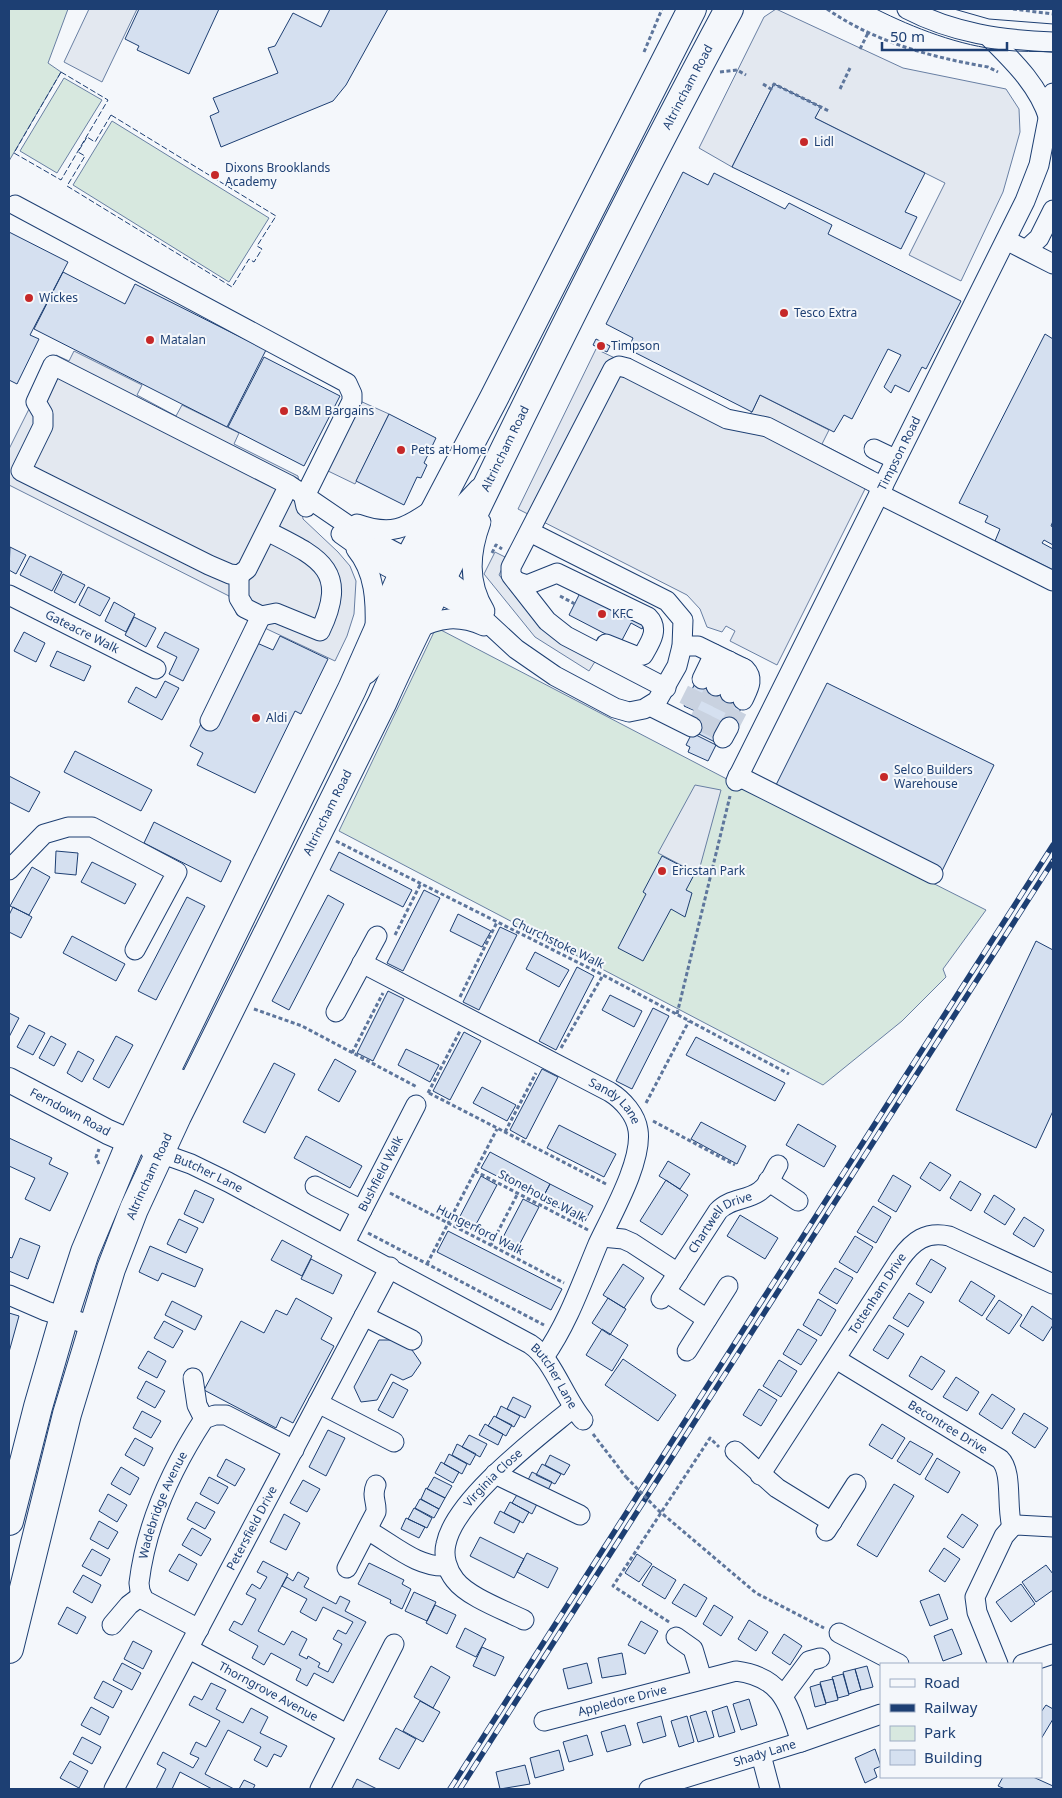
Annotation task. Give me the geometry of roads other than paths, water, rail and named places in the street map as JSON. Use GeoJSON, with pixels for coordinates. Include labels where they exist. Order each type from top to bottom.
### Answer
{"type":"FeatureCollection","features":[{"type":"Feature","properties":{"kind":"highway","name":"Altrincham Road"},"geometry":{"type":"LineString","coordinates":[[10,1506],[64,1317],[85,1252],[132,1142],[352,689],[375,633],[423,574],[495,470],[643,170],[729,9]]}},
{"type":"Feature","properties":{"kind":"highway","name":"Altrincham Road"},"geometry":{"type":"LineString","coordinates":[[9,1649],[44,1506],[93,1326],[111,1268],[159,1153],[416,630],[423,574],[437,506],[502,383],[692,10]]}},
{"type":"Feature","properties":{"kind":"main road"},"geometry":{"type":"LineString","coordinates":[[132,1142],[151,1138],[185,1069],[200,1049],[218,1033]]}},
{"type":"Feature","properties":{"kind":"main road","name":"Ferndown Road"},"geometry":{"type":"LineString","coordinates":[[9,1080],[108,1132],[132,1142]]}},
{"type":"Feature","properties":{"kind":"street"},"geometry":{"type":"LineString","coordinates":[[907,9],[954,29],[990,38],[1053,42]]}},
{"type":"Feature","properties":{"kind":"street"},"geometry":{"type":"LineString","coordinates":[[990,38],[1036,90],[1044,102],[1049,120]]}},
{"type":"Feature","properties":{"kind":"street","name":"Timpson Road"},"geometry":{"type":"LineString","coordinates":[[933,874],[737,778],[1006,240],[1036,173],[1049,120],[1053,93]]}},
{"type":"Feature","properties":{"kind":"street"},"geometry":{"type":"LineString","coordinates":[[15,205],[347,383],[352,394],[352,401],[308,504]]}},
{"type":"Feature","properties":{"kind":"street"},"geometry":{"type":"LineString","coordinates":[[1027,249],[1039,238],[1053,210]]}},
{"type":"Feature","properties":{"kind":"street"},"geometry":{"type":"LineString","coordinates":[[1006,240],[1027,249],[1053,264]]}},
{"type":"Feature","properties":{"kind":"street"},"geometry":{"type":"LineString","coordinates":[[289,485],[247,569],[239,575],[230,574],[209,565],[21,471],[44,426],[43,414],[36,402],[53,365],[289,485],[364,558],[370,574],[376,610],[375,633]]}},
{"type":"Feature","properties":{"kind":"street"},"geometry":{"type":"LineString","coordinates":[[666,688],[566,636],[547,621],[511,575],[511,566],[611,371],[621,366],[727,419],[767,427],[826,458],[881,491],[1053,581]]}},
{"type":"Feature","properties":{"kind":"street"},"geometry":{"type":"LineString","coordinates":[[874,449],[895,460]]}},
{"type":"Feature","properties":{"kind":"street"},"geometry":{"type":"LineString","coordinates":[[495,470],[475,540],[471,570],[482,605],[501,634]]}},
{"type":"Feature","properties":{"kind":"street"},"geometry":{"type":"LineString","coordinates":[[269,527],[282,513],[308,504],[374,530],[389,531],[407,526],[437,506]]}},
{"type":"Feature","properties":{"kind":"street"},"geometry":{"type":"LineString","coordinates":[[333,515],[388,549],[423,574]]}},
{"type":"Feature","properties":{"kind":"street"},"geometry":{"type":"LineString","coordinates":[[239,575],[239,598],[245,608],[261,616],[276,613],[320,631],[328,613],[333,594],[331,578],[321,564],[306,551],[269,527]]}},
{"type":"Feature","properties":{"kind":"street"},"geometry":{"type":"LineString","coordinates":[[341,534],[386,566],[423,574],[458,588],[477,613],[543,668],[615,708],[629,712],[657,702],[688,645],[682,620],[667,602],[530,532]]}},
{"type":"Feature","properties":{"kind":"street"},"geometry":{"type":"LineString","coordinates":[[518,582],[527,585],[557,573],[648,616],[654,626],[654,634],[643,655],[636,656],[596,640],[581,644]]}},
{"type":"Feature","properties":{"kind":"street"},"geometry":{"type":"LineString","coordinates":[[352,689],[375,667],[423,574]]}},
{"type":"Feature","properties":{"kind":"street","name":"Gateacre Walk"},"geometry":{"type":"LineString","coordinates":[[9,595],[156,669]]}},
{"type":"Feature","properties":{"kind":"street"},"geometry":{"type":"LineString","coordinates":[[210,721],[261,616]]}},
{"type":"Feature","properties":{"kind":"street"},"geometry":{"type":"LineString","coordinates":[[416,630],[447,618],[466,619],[501,634]]}},
{"type":"Feature","properties":{"kind":"street"},"geometry":{"type":"LineString","coordinates":[[688,645],[729,661],[749,674],[750,682],[723,690],[729,661]]}},
{"type":"Feature","properties":{"kind":"street"},"geometry":{"type":"LineString","coordinates":[[650,706],[687,719]]}},
{"type":"Feature","properties":{"kind":"street"},"geometry":{"type":"LineString","coordinates":[[9,870],[44,834],[68,827],[92,828],[177,872],[135,950]]}},
{"type":"Feature","properties":{"kind":"street"},"geometry":{"type":"LineString","coordinates":[[336,1012],[362,964],[386,936]]}},
{"type":"Feature","properties":{"kind":"street","name":"Sandy Lane"},"geometry":{"type":"LineString","coordinates":[[362,964],[549,1059],[621,1099],[636,1121],[638,1130],[637,1150],[622,1192],[559,1333],[544,1357]]}},
{"type":"Feature","properties":{"kind":"street","name":"Bushfield Walk"},"geometry":{"type":"LineString","coordinates":[[345,1243],[422,1099]]}},
{"type":"Feature","properties":{"kind":"street","name":"Butcher Lane"},"geometry":{"type":"LineString","coordinates":[[132,1142],[191,1164],[345,1243],[537,1348],[578,1414]]}},
{"type":"Feature","properties":{"kind":"street","name":"Chartwell Drive"},"geometry":{"type":"LineString","coordinates":[[707,1319],[664,1296],[713,1217],[724,1205],[758,1192],[778,1165]]}},
{"type":"Feature","properties":{"kind":"street"},"geometry":{"type":"LineString","coordinates":[[768,1181],[793,1198]]}},
{"type":"Feature","properties":{"kind":"street"},"geometry":{"type":"LineString","coordinates":[[315,1186],[358,1218]]}},
{"type":"Feature","properties":{"kind":"street","name":"Tottenham Drive"},"geometry":{"type":"LineString","coordinates":[[760,1475],[906,1250],[917,1240],[931,1234],[949,1236],[1053,1284]]}},
{"type":"Feature","properties":{"kind":"street"},"geometry":{"type":"LineString","coordinates":[[602,1237],[623,1239],[632,1243],[678,1273]]}},
{"type":"Feature","properties":{"kind":"street","name":"Petersfield Drive"},"geometry":{"type":"LineString","coordinates":[[114,1789],[390,1267]]}},
{"type":"Feature","properties":{"kind":"street"},"geometry":{"type":"LineString","coordinates":[[687,1351],[728,1286]]}},
{"type":"Feature","properties":{"kind":"street"},"geometry":{"type":"LineString","coordinates":[[9,1295],[64,1317],[93,1326]]}},
{"type":"Feature","properties":{"kind":"street"},"geometry":{"type":"LineString","coordinates":[[364,1316],[412,1340]]}},
{"type":"Feature","properties":{"kind":"street","name":"Becontree Drive"},"geometry":{"type":"LineString","coordinates":[[836,1359],[1000,1459],[1005,1466],[1008,1476],[1007,1503],[1012,1527]]}},
{"type":"Feature","properties":{"kind":"street"},"geometry":{"type":"LineString","coordinates":[[193,1378],[197,1405],[204,1419],[215,1415],[226,1415],[294,1450]]}},
{"type":"Feature","properties":{"kind":"street"},"geometry":{"type":"LineString","coordinates":[[318,1403],[394,1442]]}},
{"type":"Feature","properties":{"kind":"street","name":"Virginia Close"},"geometry":{"type":"LineString","coordinates":[[448,1566],[445,1550],[450,1533],[466,1508],[495,1474],[578,1414]]}},
{"type":"Feature","properties":{"kind":"street","name":"Wadebridge Avenue"},"geometry":{"type":"LineString","coordinates":[[142,1596],[141,1572],[155,1513],[204,1419]]}},
{"type":"Feature","properties":{"kind":"street"},"geometry":{"type":"LineString","coordinates":[[735,1451],[760,1475],[829,1527],[856,1484]]}},
{"type":"Feature","properties":{"kind":"street"},"geometry":{"type":"LineString","coordinates":[[495,1474],[580,1516]]}},
{"type":"Feature","properties":{"kind":"street"},"geometry":{"type":"LineString","coordinates":[[347,1568],[376,1512],[377,1506],[373,1495],[376,1485]]}},
{"type":"Feature","properties":{"kind":"street"},"geometry":{"type":"LineString","coordinates":[[10,1506],[44,1506]]}},
{"type":"Feature","properties":{"kind":"street"},"geometry":{"type":"LineString","coordinates":[[998,1663],[977,1612],[976,1597],[997,1549],[1012,1527],[1017,1525],[1053,1527]]}},
{"type":"Feature","properties":{"kind":"street"},"geometry":{"type":"LineString","coordinates":[[367,1530],[390,1542],[397,1549],[429,1565],[448,1566],[455,1580],[466,1590],[524,1620]]}},
{"type":"Feature","properties":{"kind":"street"},"geometry":{"type":"LineString","coordinates":[[112,1625],[129,1605],[142,1596],[150,1604],[199,1629]]}},
{"type":"Feature","properties":{"kind":"street"},"geometry":{"type":"LineString","coordinates":[[839,1633],[897,1663]]}},
{"type":"Feature","properties":{"kind":"street"},"geometry":{"type":"LineString","coordinates":[[676,1637],[693,1649],[702,1679]]}},
{"type":"Feature","properties":{"kind":"street"},"geometry":{"type":"LineString","coordinates":[[320,1789],[394,1644]]}},
{"type":"Feature","properties":{"kind":"street","name":"Thorngrove Avenue"},"geometry":{"type":"LineString","coordinates":[[188,1649],[348,1734]]}},
{"type":"Feature","properties":{"kind":"street"},"geometry":{"type":"LineString","coordinates":[[1026,1663],[1053,1654]]}},
{"type":"Feature","properties":{"kind":"street"},"geometry":{"type":"LineString","coordinates":[[783,1696],[809,1661],[820,1658]]}},
{"type":"Feature","properties":{"kind":"street","name":"Appledore Drive"},"geometry":{"type":"LineString","coordinates":[[544,1721],[730,1671],[741,1672],[772,1682],[783,1696],[801,1742]]}},
{"type":"Feature","properties":{"kind":"street","name":"Shady Lane"},"geometry":{"type":"LineString","coordinates":[[648,1789],[761,1755],[880,1714]]}},
{"type":"Feature","properties":{"kind":"street"},"geometry":{"type":"LineString","coordinates":[[761,1755],[770,1789]]}},
{"type":"Feature","properties":{"kind":"tunnel"},"geometry":{"type":"LineString","coordinates":[[688,707],[702,679]]}},
{"type":"Feature","properties":{"kind":"tunnel"},"geometry":{"type":"LineString","coordinates":[[695,729],[716,686]]}},
{"type":"Feature","properties":{"kind":"tunnel"},"geometry":{"type":"LineString","coordinates":[[709,736],[730,693]]}},
{"type":"Feature","properties":{"kind":"tunnel"},"geometry":{"type":"LineString","coordinates":[[729,727],[743,700]]}},
{"type":"Feature","properties":{"kind":"tram line"},"geometry":{"type":"LineString","coordinates":[[876,9],[906,23],[970,45],[1009,51],[1053,52]]}},
{"type":"Feature","properties":{"kind":"tram line"},"geometry":{"type":"LineString","coordinates":[[954,9],[989,19],[1053,24]]}},
{"type":"Feature","properties":{"kind":"railway"},"geometry":{"type":"LineString","coordinates":[[450,1789],[1053,845]]}},
{"type":"Feature","properties":{"kind":"railway"},"geometry":{"type":"LineString","coordinates":[[460,1789],[1053,861]]}},
{"type":"Feature","properties":{"kind":"place","name":"Lidl"},"geometry":{"type":"Point","coordinates":[804,142]}},
{"type":"Feature","properties":{"kind":"place","name":"Dixons Brooklands Academy"},"geometry":{"type":"Point","coordinates":[215,175]}},
{"type":"Feature","properties":{"kind":"place","name":"Wickes"},"geometry":{"type":"Point","coordinates":[29,298]}},
{"type":"Feature","properties":{"kind":"place","name":"Tesco Extra"},"geometry":{"type":"Point","coordinates":[784,313]}},
{"type":"Feature","properties":{"kind":"place","name":"Matalan"},"geometry":{"type":"Point","coordinates":[150,340]}},
{"type":"Feature","properties":{"kind":"place","name":"Timpson"},"geometry":{"type":"Point","coordinates":[601,346]}},
{"type":"Feature","properties":{"kind":"place","name":"B&M Bargains"},"geometry":{"type":"Point","coordinates":[284,411]}},
{"type":"Feature","properties":{"kind":"place","name":"Pets at Home"},"geometry":{"type":"Point","coordinates":[401,450]}},
{"type":"Feature","properties":{"kind":"place","name":"KFC"},"geometry":{"type":"Point","coordinates":[602,614]}},
{"type":"Feature","properties":{"kind":"place","name":"Aldi"},"geometry":{"type":"Point","coordinates":[256,718]}},
{"type":"Feature","properties":{"kind":"place","name":"Selco Builders Warehouse"},"geometry":{"type":"Point","coordinates":[884,777]}},
{"type":"Feature","properties":{"kind":"place","name":"Ericstan Park"},"geometry":{"type":"Point","coordinates":[662,871]}}]}
